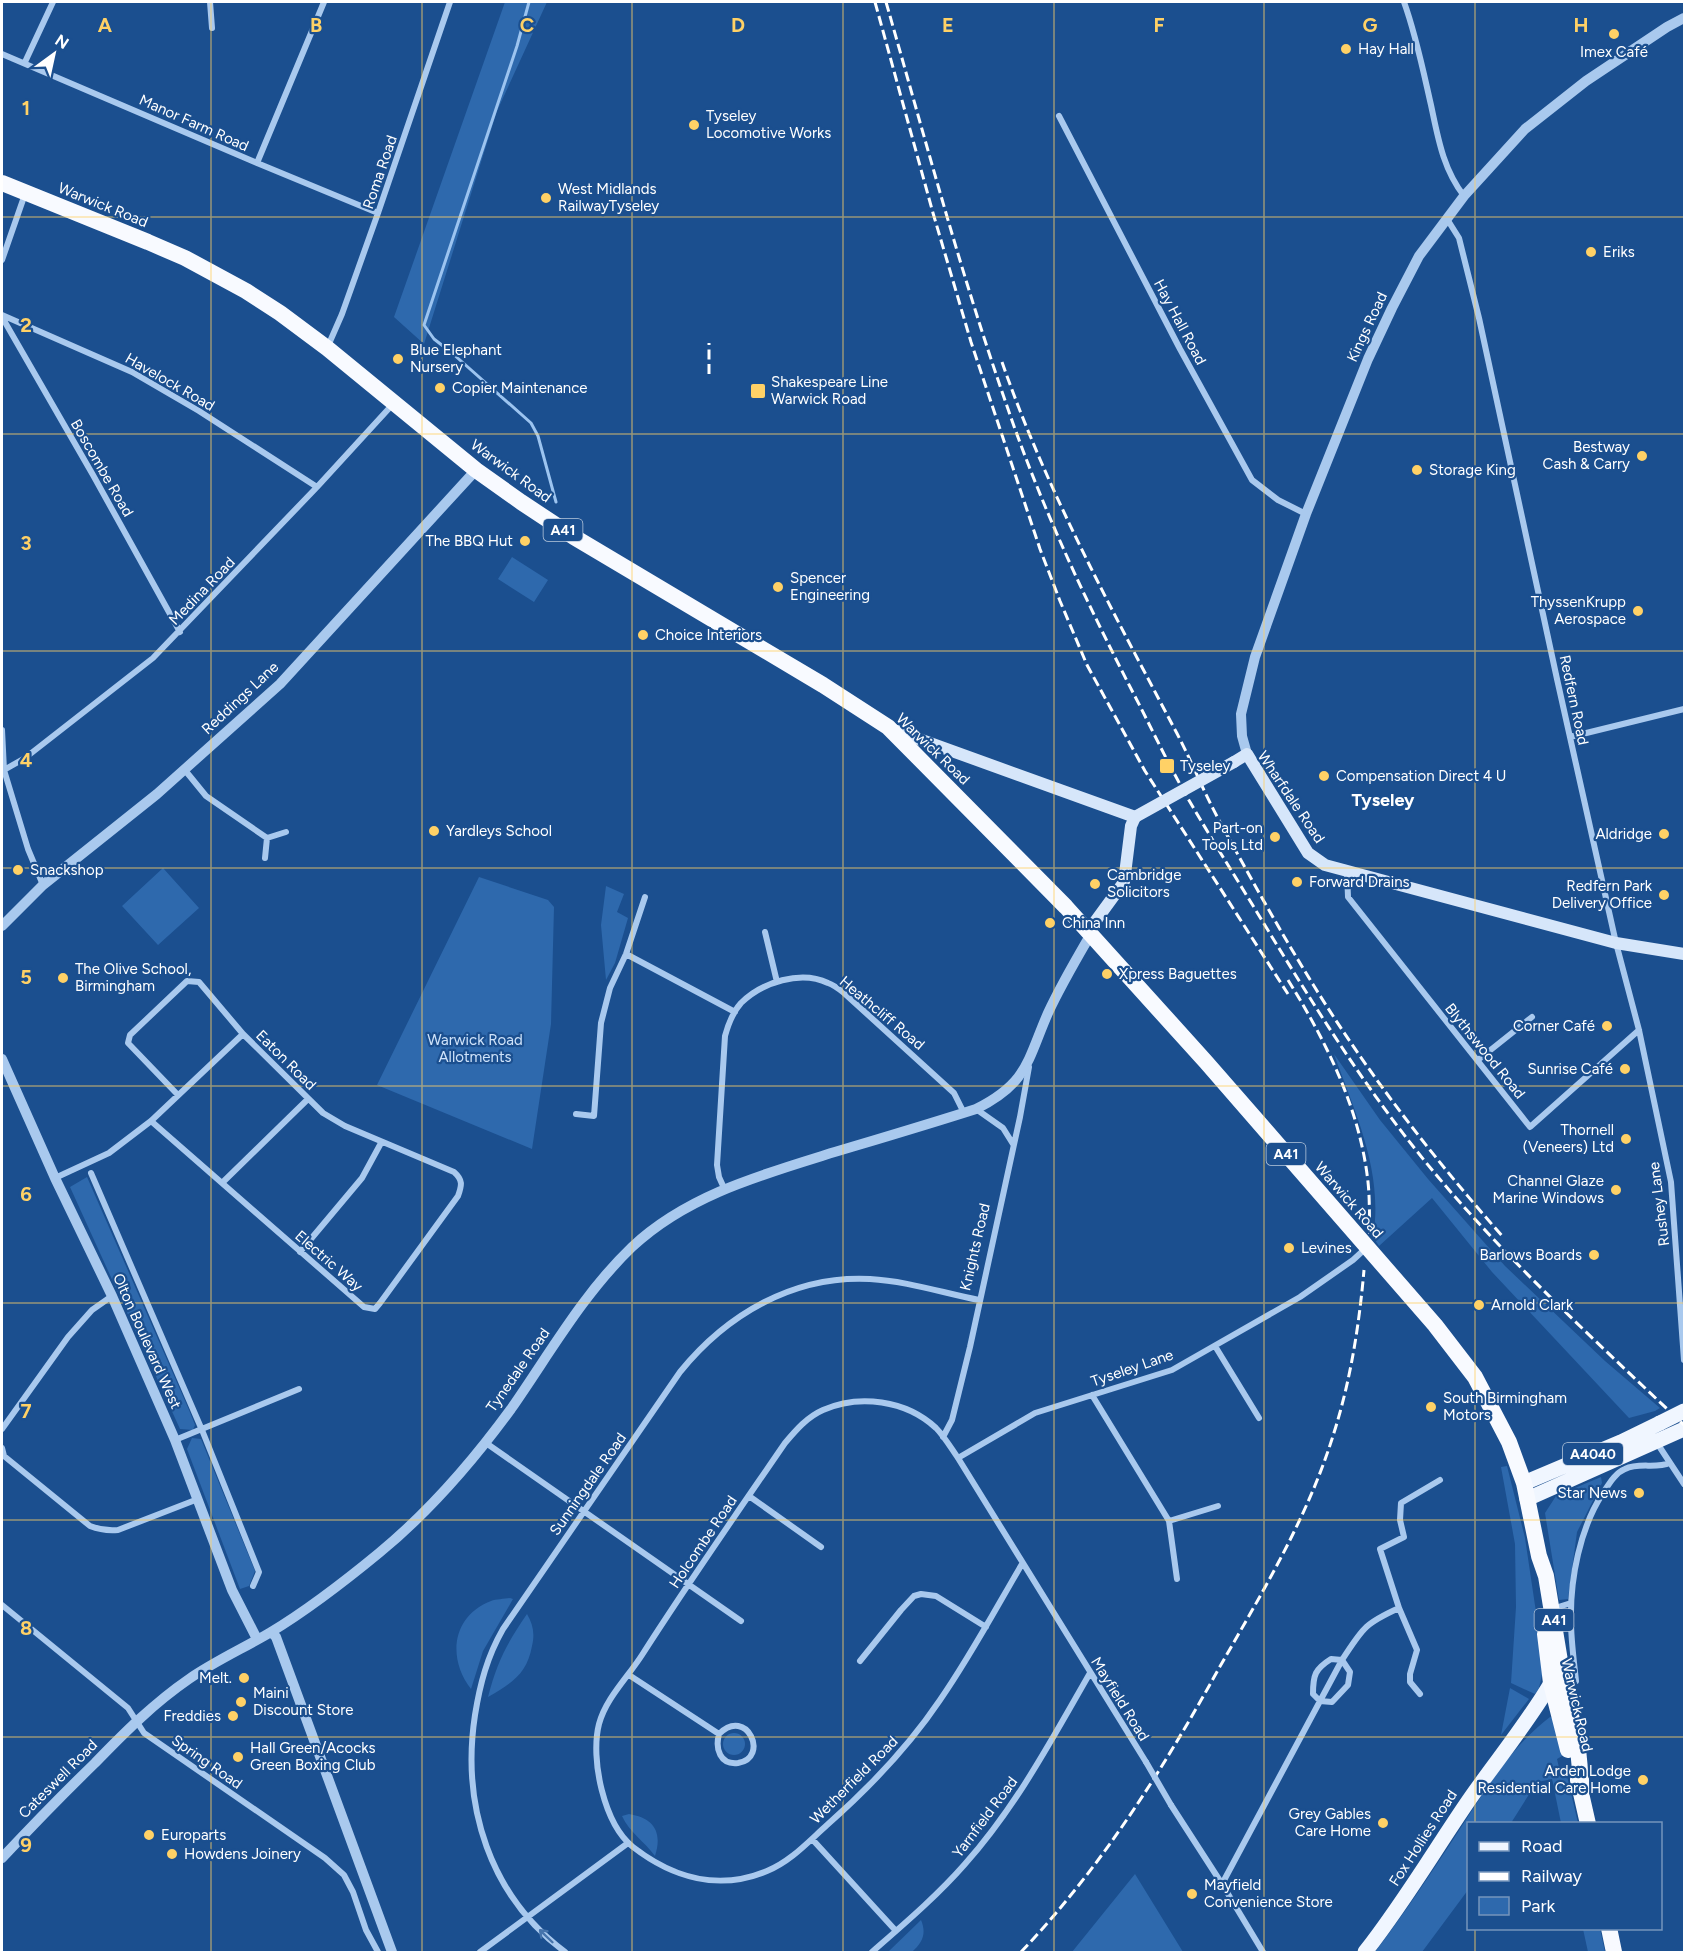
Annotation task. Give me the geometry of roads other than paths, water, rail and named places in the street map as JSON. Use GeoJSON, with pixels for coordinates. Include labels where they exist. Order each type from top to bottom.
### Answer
{"type":"FeatureCollection","features":[{"type":"Feature","properties":{"kind":"highway","name":"Warwick Road"},"geometry":{"type":"LineString","coordinates":[[2,183],[185,258],[246,291],[327,348],[476,470],[521,502],[574,537],[734,631],[888,728],[1089,930],[1435,1325],[1475,1377],[1509,1442],[1526,1491],[1539,1556],[1546,1576],[1564,1683]]}},
{"type":"Feature","properties":{"kind":"highway","name":"Warwick Road"},"geometry":{"type":"LineString","coordinates":[[1539,1556],[1539,1580],[1564,1683]]}},
{"type":"Feature","properties":{"kind":"highway"},"geometry":{"type":"LineString","coordinates":[[1554,1700],[1564,1683]]}},
{"type":"Feature","properties":{"kind":"highway","name":"A41"},"geometry":{"type":"LineString","coordinates":[[1564,1683],[1578,1749],[1582,1790]]}},
{"type":"Feature","properties":{"kind":"highway","name":"Warwick Road"},"geometry":{"type":"LineString","coordinates":[[1554,1700],[1569,1756],[1582,1790],[1588,1822]]}},
{"type":"Feature","properties":{"kind":"highway"},"geometry":{"type":"LineString","coordinates":[[1609,1930],[1614,1953]]}},
{"type":"Feature","properties":{"kind":"main road"},"geometry":{"type":"LineString","coordinates":[[888,728],[1135,817],[1131,826],[1124,882],[1089,930]]}},
{"type":"Feature","properties":{"kind":"main road"},"geometry":{"type":"LineString","coordinates":[[922,761],[934,752],[957,753]]}},
{"type":"Feature","properties":{"kind":"main road","name":"Wharfdale Road"},"geometry":{"type":"LineString","coordinates":[[1135,817],[1247,754],[1308,853],[1325,865],[1616,943],[1684,954]]}},
{"type":"Feature","properties":{"kind":"main road","name":"A4040"},"geometry":{"type":"LineString","coordinates":[[1659,1433],[1684,1411]]}},
{"type":"Feature","properties":{"kind":"main road","name":"A4040"},"geometry":{"type":"LineString","coordinates":[[1526,1491],[1659,1433],[1684,1429]]}},
{"type":"Feature","properties":{"kind":"main road","name":"Fox Hollies Road"},"geometry":{"type":"LineString","coordinates":[[1365,1953],[1414,1887],[1469,1799],[1510,1744],[1564,1683]]}},
{"type":"Feature","properties":{"kind":"main road","name":"Fox Hollies Road"},"geometry":{"type":"LineString","coordinates":[[1510,1744],[1554,1700]]}},
{"type":"Feature","properties":{"kind":"street"},"geometry":{"type":"LineString","coordinates":[[25,62],[53,2]]}},
{"type":"Feature","properties":{"kind":"street"},"geometry":{"type":"LineString","coordinates":[[210,2],[212,28]]}},
{"type":"Feature","properties":{"kind":"street"},"geometry":{"type":"LineString","coordinates":[[256,163],[324,2]]}},
{"type":"Feature","properties":{"kind":"street"},"geometry":{"type":"LineString","coordinates":[[1404,2],[1413,25],[1441,151],[1448,173],[1464,196]]}},
{"type":"Feature","properties":{"kind":"street","name":"Roma Road"},"geometry":{"type":"LineString","coordinates":[[327,348],[342,314],[378,213],[448,3]]}},
{"type":"Feature","properties":{"kind":"street","name":"Kings Road"},"geometry":{"type":"LineString","coordinates":[[1247,754],[1242,736],[1241,714],[1255,657],[1306,514],[1364,370],[1387,318],[1419,256],[1464,196],[1518,135],[1586,81],[1684,18]]}},
{"type":"Feature","properties":{"kind":"street","name":"Manor Farm Road"},"geometry":{"type":"LineString","coordinates":[[2,54],[378,213]]}},
{"type":"Feature","properties":{"kind":"street","name":"Hay Hall Road"},"geometry":{"type":"LineString","coordinates":[[1059,116],[1180,349],[1252,480],[1278,500],[1306,514]]}},
{"type":"Feature","properties":{"kind":"street"},"geometry":{"type":"LineString","coordinates":[[2,260],[25,193]]}},
{"type":"Feature","properties":{"kind":"street","name":"Redfern Road"},"geometry":{"type":"LineString","coordinates":[[1447,219],[1459,238],[1479,318],[1616,943]]}},
{"type":"Feature","properties":{"kind":"street","name":"Havelock Road"},"geometry":{"type":"LineString","coordinates":[[2,316],[50,334],[132,372],[199,411],[317,487]]}},
{"type":"Feature","properties":{"kind":"street","name":"Boscombe Road"},"geometry":{"type":"LineString","coordinates":[[2,316],[180,632]]}},
{"type":"Feature","properties":{"kind":"street","name":"Medina Road"},"geometry":{"type":"LineString","coordinates":[[4,770],[25,758],[144,665],[180,632],[394,403]]}},
{"type":"Feature","properties":{"kind":"street","name":"Reddings Lane"},"geometry":{"type":"LineString","coordinates":[[2,926],[43,885],[157,794],[280,684],[476,470]]}},
{"type":"Feature","properties":{"kind":"street"},"geometry":{"type":"LineString","coordinates":[[1570,737],[1684,709]]}},
{"type":"Feature","properties":{"kind":"street"},"geometry":{"type":"LineString","coordinates":[[2,730],[4,770],[28,849],[43,885]]}},
{"type":"Feature","properties":{"kind":"street"},"geometry":{"type":"LineString","coordinates":[[184,769],[206,796],[267,838]]}},
{"type":"Feature","properties":{"kind":"street"},"geometry":{"type":"LineString","coordinates":[[267,838],[286,832]]}},
{"type":"Feature","properties":{"kind":"street"},"geometry":{"type":"LineString","coordinates":[[265,858],[267,838]]}},
{"type":"Feature","properties":{"kind":"street","name":"Blythswood Road"},"geometry":{"type":"LineString","coordinates":[[1347,871],[1348,897],[1530,1126],[1639,1030]]}},
{"type":"Feature","properties":{"kind":"street"},"geometry":{"type":"LineString","coordinates":[[576,1114],[594,1116],[601,1023],[610,988],[626,954],[645,897]]}},
{"type":"Feature","properties":{"kind":"street","name":"Knights Road"},"geometry":{"type":"LineString","coordinates":[[943,1437],[952,1420],[956,1405],[978,1300],[994,1239],[1030,1062],[1049,1012],[1088,939],[1089,930]]}},
{"type":"Feature","properties":{"kind":"street"},"geometry":{"type":"LineString","coordinates":[[765,932],[777,982]]}},
{"type":"Feature","properties":{"kind":"street","name":"Rushey Lane"},"geometry":{"type":"LineString","coordinates":[[1616,943],[1639,1030],[1671,1182],[1684,1360]]}},
{"type":"Feature","properties":{"kind":"street"},"geometry":{"type":"LineString","coordinates":[[626,954],[735,1012]]}},
{"type":"Feature","properties":{"kind":"street","name":"Heathcliff Road"},"geometry":{"type":"LineString","coordinates":[[724,1188],[717,1165],[717,1138],[725,1036],[741,1003],[777,982],[792,978],[808,978],[827,982],[844,993],[954,1093],[964,1113]]}},
{"type":"Feature","properties":{"kind":"street"},"geometry":{"type":"LineString","coordinates":[[178,1095],[128,1043],[130,1035],[187,981],[200,982],[243,1034]]}},
{"type":"Feature","properties":{"kind":"street"},"geometry":{"type":"LineString","coordinates":[[1478,1060],[1532,1017]]}},
{"type":"Feature","properties":{"kind":"street","name":"Eaton Road"},"geometry":{"type":"LineString","coordinates":[[55,1178],[110,1153],[151,1121],[243,1034],[323,1113],[381,1143],[454,1172],[461,1178]]}},
{"type":"Feature","properties":{"kind":"street","name":"Olton Boulevard West"},"geometry":{"type":"LineString","coordinates":[[2,1059],[55,1178],[112,1296],[198,1498],[232,1590],[257,1639]]}},
{"type":"Feature","properties":{"kind":"street","name":"Knights Road"},"geometry":{"type":"LineString","coordinates":[[964,1113],[998,1098],[1017,1080],[1030,1062]]}},
{"type":"Feature","properties":{"kind":"street"},"geometry":{"type":"LineString","coordinates":[[223,1182],[308,1099]]}},
{"type":"Feature","properties":{"kind":"street"},"geometry":{"type":"LineString","coordinates":[[976,1109],[1003,1128],[1013,1145]]}},
{"type":"Feature","properties":{"kind":"street","name":"Tynedale Road"},"geometry":{"type":"LineString","coordinates":[[137,1721],[188,1680],[271,1632],[379,1553],[446,1489],[486,1443],[599,1282],[634,1246],[655,1229],[724,1188],[964,1113]]}},
{"type":"Feature","properties":{"kind":"street","name":"Electric Way"},"geometry":{"type":"LineString","coordinates":[[151,1121],[364,1307],[375,1309],[458,1196],[462,1184],[461,1178]]}},
{"type":"Feature","properties":{"kind":"street"},"geometry":{"type":"LineString","coordinates":[[300,1251],[362,1178],[381,1143]]}},
{"type":"Feature","properties":{"kind":"street"},"geometry":{"type":"LineString","coordinates":[[91,1173],[202,1430],[259,1572],[253,1586]]}},
{"type":"Feature","properties":{"kind":"street","name":"Tyseley Lane"},"geometry":{"type":"LineString","coordinates":[[958,1458],[1035,1413],[1172,1370],[1300,1297],[1353,1260],[1366,1247]]}},
{"type":"Feature","properties":{"kind":"street","name":"Sunningdale Road"},"geometry":{"type":"LineString","coordinates":[[528,1918],[509,1890],[484,1841],[474,1803],[471,1779],[471,1742],[479,1687],[494,1644],[522,1600],[692,1358],[709,1340],[752,1308],[805,1287],[853,1279],[888,1281],[978,1300]]}},
{"type":"Feature","properties":{"kind":"street"},"geometry":{"type":"LineString","coordinates":[[2,1429],[68,1337],[92,1310],[112,1296]]}},
{"type":"Feature","properties":{"kind":"street"},"geometry":{"type":"LineString","coordinates":[[1215,1346],[1259,1418]]}},
{"type":"Feature","properties":{"kind":"street"},"geometry":{"type":"LineString","coordinates":[[174,1440],[299,1389]]}},
{"type":"Feature","properties":{"kind":"street"},"geometry":{"type":"LineString","coordinates":[[1092,1395],[1169,1521],[1177,1579]]}},
{"type":"Feature","properties":{"kind":"street","name":"Holcombe Road"},"geometry":{"type":"LineString","coordinates":[[628,1843],[612,1817],[603,1796],[597,1770],[598,1726],[604,1708],[629,1675],[687,1585],[790,1436],[804,1422],[824,1410],[872,1401],[891,1404],[910,1411],[928,1422],[943,1437],[958,1458]]}},
{"type":"Feature","properties":{"kind":"street"},"geometry":{"type":"LineString","coordinates":[[1659,1433],[1670,1463],[1684,1484]]}},
{"type":"Feature","properties":{"kind":"street"},"geometry":{"type":"LineString","coordinates":[[486,1443],[741,1621]]}},
{"type":"Feature","properties":{"kind":"street"},"geometry":{"type":"LineString","coordinates":[[2,1448],[4,1456],[90,1526],[97,1529],[118,1530],[198,1498]]}},
{"type":"Feature","properties":{"kind":"street","name":"Mayfield Road"},"geometry":{"type":"LineString","coordinates":[[958,1458],[1263,1953]]}},
{"type":"Feature","properties":{"kind":"street","name":"Warwick Road"},"geometry":{"type":"LineString","coordinates":[[1564,1683],[1575,1574],[1585,1531],[1596,1504],[1607,1487],[1624,1469],[1638,1466],[1662,1467],[1670,1463]]}},
{"type":"Feature","properties":{"kind":"street"},"geometry":{"type":"LineString","coordinates":[[1420,1694],[1410,1682],[1417,1650],[1399,1608],[1380,1550],[1404,1537],[1400,1520],[1401,1503],[1440,1480]]}},
{"type":"Feature","properties":{"kind":"street"},"geometry":{"type":"LineString","coordinates":[[749,1496],[821,1546]]}},
{"type":"Feature","properties":{"kind":"street"},"geometry":{"type":"LineString","coordinates":[[1169,1521],[1218,1506]]}},
{"type":"Feature","properties":{"kind":"street","name":"Wetherfield Road"},"geometry":{"type":"LineString","coordinates":[[628,1843],[667,1869],[705,1881],[745,1878],[787,1861],[871,1783],[922,1725],[959,1672],[1022,1564]]}},
{"type":"Feature","properties":{"kind":"street"},"geometry":{"type":"LineString","coordinates":[[860,1661],[901,1610],[914,1596],[921,1594],[936,1596],[986,1627]]}},
{"type":"Feature","properties":{"kind":"street"},"geometry":{"type":"LineString","coordinates":[[1552,1609],[1571,1603]]}},
{"type":"Feature","properties":{"kind":"street","name":"Spring Road"},"geometry":{"type":"LineString","coordinates":[[2,1605],[128,1708],[144,1733],[325,1858],[344,1875],[378,1953]]}},
{"type":"Feature","properties":{"kind":"street"},"geometry":{"type":"LineString","coordinates":[[1222,1884],[1342,1660],[1361,1630],[1373,1620],[1399,1608]]}},
{"type":"Feature","properties":{"kind":"street"},"geometry":{"type":"LineString","coordinates":[[271,1632],[276,1637],[392,1953]]}},
{"type":"Feature","properties":{"kind":"street"},"geometry":{"type":"LineString","coordinates":[[1331,1659],[1342,1660],[1350,1672],[1348,1685],[1332,1702],[1320,1701],[1313,1694],[1313,1678],[1322,1665],[1331,1659]]}},
{"type":"Feature","properties":{"kind":"street","name":"Yarnfield Road"},"geometry":{"type":"LineString","coordinates":[[872,1953],[964,1865],[990,1834],[1035,1769],[1090,1673]]}},
{"type":"Feature","properties":{"kind":"street"},"geometry":{"type":"LineString","coordinates":[[629,1675],[719,1734]]}},
{"type":"Feature","properties":{"kind":"street","name":"Cateswell Road"},"geometry":{"type":"LineString","coordinates":[[2,1858],[137,1721]]}},
{"type":"Feature","properties":{"kind":"street"},"geometry":{"type":"LineString","coordinates":[[736,1725],[745,1729],[752,1737],[754,1748],[750,1756],[742,1762],[732,1764],[724,1760],[717,1747],[719,1734],[725,1728],[736,1725]]}},
{"type":"Feature","properties":{"kind":"street"},"geometry":{"type":"LineString","coordinates":[[812,1839],[896,1931]]}},
{"type":"Feature","properties":{"kind":"street"},"geometry":{"type":"LineString","coordinates":[[480,1953],[628,1843]]}},
{"type":"Feature","properties":{"kind":"street"},"geometry":{"type":"LineString","coordinates":[[528,1918],[565,1953]]}},
{"type":"Feature","properties":{"kind":"waterway"},"geometry":{"type":"LineString","coordinates":[[529,2],[517,46],[424,325],[434,339],[531,423],[538,436],[556,502]]}},
{"type":"Feature","properties":{"kind":"railway"},"geometry":{"type":"LineString","coordinates":[[875,2],[971,342],[1040,549],[1060,601],[1087,665],[1145,771],[1288,994]]}},
{"type":"Feature","properties":{"kind":"railway"},"geometry":{"type":"LineString","coordinates":[[886,2],[959,257],[991,359],[1036,485],[1085,597],[1183,790],[1319,1012],[1364,1080],[1412,1145],[1496,1242],[1684,1425]]}},
{"type":"Feature","properties":{"kind":"railway"},"geometry":{"type":"LineString","coordinates":[[709,343],[709,374]]}},
{"type":"Feature","properties":{"kind":"railway"},"geometry":{"type":"LineString","coordinates":[[1002,362],[1019,409],[1059,502],[1214,810],[1266,905],[1314,986],[1357,1052],[1428,1147],[1504,1238]]}},
{"type":"Feature","properties":{"kind":"railway"},"geometry":{"type":"LineString","coordinates":[[1288,980],[1328,1051],[1349,1102],[1364,1155],[1369,1189],[1370,1237]]}},
{"type":"Feature","properties":{"kind":"railway"},"geometry":{"type":"LineString","coordinates":[[1021,1952],[1077,1887],[1152,1782],[1197,1708],[1296,1529],[1332,1439],[1344,1397],[1356,1334],[1364,1270]]}},
{"type":"Feature","properties":{"kind":"place","name":"Imex Café"},"geometry":{"type":"Point","coordinates":[1614,34]}},
{"type":"Feature","properties":{"kind":"place","name":"Hay Hall"},"geometry":{"type":"Point","coordinates":[1346,49]}},
{"type":"Feature","properties":{"kind":"place","name":"Tyseley Locomotive Works"},"geometry":{"type":"Point","coordinates":[694,125]}},
{"type":"Feature","properties":{"kind":"place","name":"West Midlands RailwayTyseley"},"geometry":{"type":"Point","coordinates":[546,198]}},
{"type":"Feature","properties":{"kind":"place","name":"Eriks"},"geometry":{"type":"Point","coordinates":[1591,252]}},
{"type":"Feature","properties":{"kind":"place","name":"Blue Elephant Nursery"},"geometry":{"type":"Point","coordinates":[398,359]}},
{"type":"Feature","properties":{"kind":"place","name":"Copier Maintenance"},"geometry":{"type":"Point","coordinates":[440,388]}},
{"type":"Feature","properties":{"kind":"place","name":"Shakespeare Line Warwick Road"},"geometry":{"type":"Point","coordinates":[758,391]}},
{"type":"Feature","properties":{"kind":"place","name":"Bestway Cash & Carry"},"geometry":{"type":"Point","coordinates":[1642,456]}},
{"type":"Feature","properties":{"kind":"place","name":"Storage King"},"geometry":{"type":"Point","coordinates":[1417,470]}},
{"type":"Feature","properties":{"kind":"place","name":"The BBQ Hut"},"geometry":{"type":"Point","coordinates":[525,541]}},
{"type":"Feature","properties":{"kind":"place","name":"Spencer Engineering"},"geometry":{"type":"Point","coordinates":[778,587]}},
{"type":"Feature","properties":{"kind":"place","name":"ThyssenKrupp Aerospace"},"geometry":{"type":"Point","coordinates":[1638,611]}},
{"type":"Feature","properties":{"kind":"place","name":"Choice Interiors"},"geometry":{"type":"Point","coordinates":[643,635]}},
{"type":"Feature","properties":{"kind":"place","name":"Tyseley"},"geometry":{"type":"Point","coordinates":[1167,766]}},
{"type":"Feature","properties":{"kind":"place","name":"Compensation Direct 4 U"},"geometry":{"type":"Point","coordinates":[1324,776]}},
{"type":"Feature","properties":{"kind":"place","name":"Yardleys School"},"geometry":{"type":"Point","coordinates":[434,831]}},
{"type":"Feature","properties":{"kind":"place","name":"Aldridge"},"geometry":{"type":"Point","coordinates":[1664,834]}},
{"type":"Feature","properties":{"kind":"place","name":"Part-on Tools Ltd"},"geometry":{"type":"Point","coordinates":[1275,837]}},
{"type":"Feature","properties":{"kind":"place","name":"Snackshop"},"geometry":{"type":"Point","coordinates":[18,870]}},
{"type":"Feature","properties":{"kind":"place","name":"Forward Drains"},"geometry":{"type":"Point","coordinates":[1297,882]}},
{"type":"Feature","properties":{"kind":"place","name":"Cambridge Solicitors"},"geometry":{"type":"Point","coordinates":[1095,884]}},
{"type":"Feature","properties":{"kind":"place","name":"Redfern Park Delivery Office"},"geometry":{"type":"Point","coordinates":[1664,895]}},
{"type":"Feature","properties":{"kind":"place","name":"China Inn"},"geometry":{"type":"Point","coordinates":[1050,923]}},
{"type":"Feature","properties":{"kind":"place","name":"Xpress Baguettes"},"geometry":{"type":"Point","coordinates":[1107,974]}},
{"type":"Feature","properties":{"kind":"place","name":"The Olive School, Birmingham"},"geometry":{"type":"Point","coordinates":[63,978]}},
{"type":"Feature","properties":{"kind":"place","name":"Corner Café"},"geometry":{"type":"Point","coordinates":[1607,1026]}},
{"type":"Feature","properties":{"kind":"place","name":"Sunrise Café"},"geometry":{"type":"Point","coordinates":[1625,1069]}},
{"type":"Feature","properties":{"kind":"place","name":"Thornell (Veneers) Ltd"},"geometry":{"type":"Point","coordinates":[1626,1139]}},
{"type":"Feature","properties":{"kind":"place","name":"Channel Glaze Marine Windows"},"geometry":{"type":"Point","coordinates":[1616,1190]}},
{"type":"Feature","properties":{"kind":"place","name":"Levines"},"geometry":{"type":"Point","coordinates":[1289,1248]}},
{"type":"Feature","properties":{"kind":"place","name":"Barlows Boards"},"geometry":{"type":"Point","coordinates":[1594,1255]}},
{"type":"Feature","properties":{"kind":"place","name":"Arnold Clark"},"geometry":{"type":"Point","coordinates":[1479,1305]}},
{"type":"Feature","properties":{"kind":"place","name":"South Birmingham Motors"},"geometry":{"type":"Point","coordinates":[1431,1407]}},
{"type":"Feature","properties":{"kind":"place","name":"Star News"},"geometry":{"type":"Point","coordinates":[1639,1493]}},
{"type":"Feature","properties":{"kind":"place","name":"Melt."},"geometry":{"type":"Point","coordinates":[244,1678]}},
{"type":"Feature","properties":{"kind":"place","name":"Maini Discount Store"},"geometry":{"type":"Point","coordinates":[241,1702]}},
{"type":"Feature","properties":{"kind":"place","name":"Freddies"},"geometry":{"type":"Point","coordinates":[233,1716]}},
{"type":"Feature","properties":{"kind":"place","name":"Hall Green/Acocks Green Boxing Club"},"geometry":{"type":"Point","coordinates":[238,1757]}},
{"type":"Feature","properties":{"kind":"place","name":"Arden Lodge Residential Care Home"},"geometry":{"type":"Point","coordinates":[1643,1780]}},
{"type":"Feature","properties":{"kind":"place","name":"Grey Gables Care Home"},"geometry":{"type":"Point","coordinates":[1383,1823]}},
{"type":"Feature","properties":{"kind":"place","name":"Europarts"},"geometry":{"type":"Point","coordinates":[149,1835]}},
{"type":"Feature","properties":{"kind":"place","name":"Howdens Joinery"},"geometry":{"type":"Point","coordinates":[172,1854]}},
{"type":"Feature","properties":{"kind":"place","name":"Mayfield Convenience Store"},"geometry":{"type":"Point","coordinates":[1192,1894]}},
{"type":"Feature","properties":{"kind":"district","name":"Tyseley"},"geometry":{"type":"Point","coordinates":[1383,800]}},
{"type":"Feature","properties":{"kind":"park label","name":"Warwick Road Allotments"},"geometry":{"type":"Point","coordinates":[475,1048]}}]}
